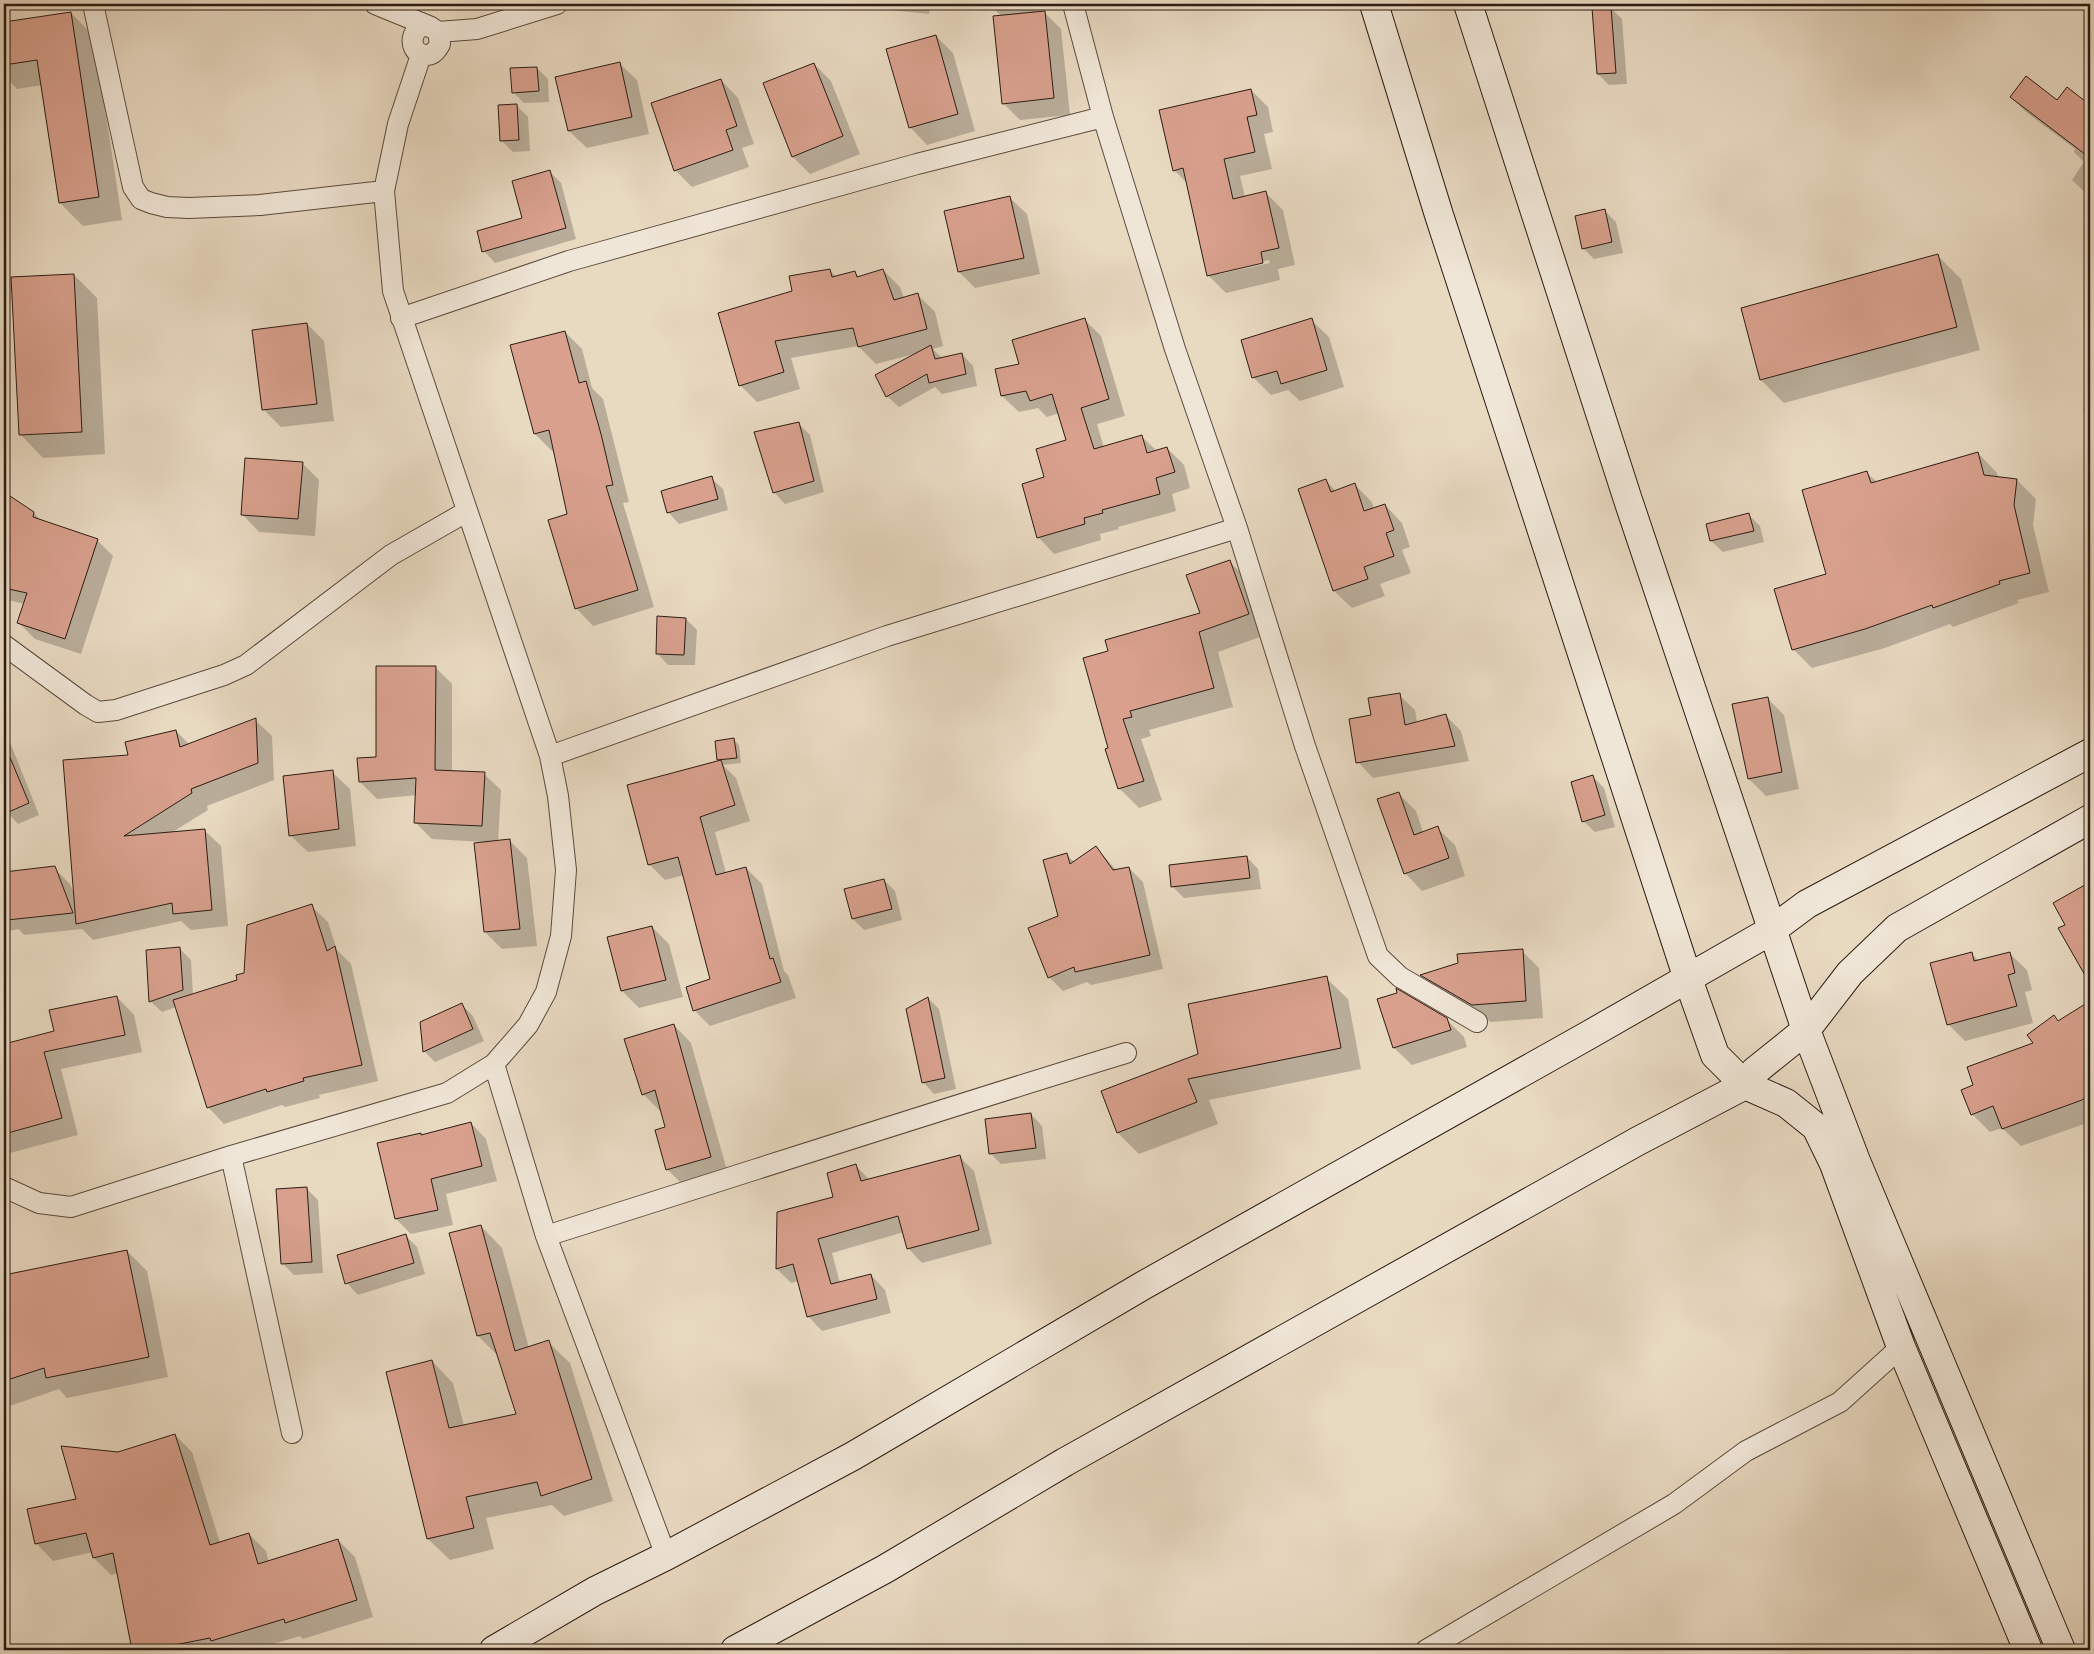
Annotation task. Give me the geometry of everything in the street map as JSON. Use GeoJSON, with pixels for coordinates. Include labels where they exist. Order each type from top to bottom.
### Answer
{"type":"FeatureCollection","features":[{"type":"Feature","properties":{"kind":"street"},"geometry":{"type":"LineString","coordinates":[[93,4],[133,187],[141,199],[167,208],[189,208],[260,205],[384,191]]}},
{"type":"Feature","properties":{"kind":"street"},"geometry":{"type":"LineString","coordinates":[[374,4],[437,34],[478,29],[557,4]]}},
{"type":"Feature","properties":{"kind":"street"},"geometry":{"type":"LineString","coordinates":[[374,4],[416,47],[429,55],[436,51],[437,34]]}},
{"type":"Feature","properties":{"kind":"street"},"geometry":{"type":"LineString","coordinates":[[1073,4],[1102,117],[1175,349],[1237,528],[1305,746],[1378,956],[1400,978],[1477,1022]]}},
{"type":"Feature","properties":{"kind":"street"},"geometry":{"type":"LineString","coordinates":[[1374,4],[1442,225],[1688,978],[1715,1055],[1745,1085],[1786,1103],[1816,1127],[1834,1164],[1901,1347],[2028,1650]]}},
{"type":"Feature","properties":{"kind":"street"},"geometry":{"type":"LineString","coordinates":[[1468,4],[1631,509],[1806,1030],[1856,1161],[2061,1650]]}},
{"type":"Feature","properties":{"kind":"street"},"geometry":{"type":"LineString","coordinates":[[4,1187],[39,1203],[71,1207],[232,1156],[447,1092],[494,1064],[528,1025],[546,992],[561,936],[566,870],[558,796],[550,756],[466,512],[393,291],[384,191],[416,47]]}},
{"type":"Feature","properties":{"kind":"street"},"geometry":{"type":"LineString","coordinates":[[401,318],[569,260],[917,164],[1102,117]]}},
{"type":"Feature","properties":{"kind":"street"},"geometry":{"type":"LineString","coordinates":[[4,645],[86,706],[98,712],[116,710],[224,676],[246,664],[391,555],[466,512]]}},
{"type":"Feature","properties":{"kind":"street"},"geometry":{"type":"LineString","coordinates":[[550,756],[887,636],[1237,528]]}},
{"type":"Feature","properties":{"kind":"street"},"geometry":{"type":"LineString","coordinates":[[494,1650],[595,1591],[666,1556],[853,1456],[1144,1284],[1772,930],[1807,904],[1839,886],[2090,753]]}},
{"type":"Feature","properties":{"kind":"street"},"geometry":{"type":"LineString","coordinates":[[735,1650],[885,1568],[1065,1462],[1630,1146],[1745,1085],[1755,1071],[1806,1030],[1850,973],[1897,928],[2090,819]]}},
{"type":"Feature","properties":{"kind":"street"},"geometry":{"type":"LineString","coordinates":[[546,1236],[849,1141],[935,1111],[1126,1053]]}},
{"type":"Feature","properties":{"kind":"street"},"geometry":{"type":"LineString","coordinates":[[494,1064],[546,1236],[666,1556]]}},
{"type":"Feature","properties":{"kind":"street"},"geometry":{"type":"LineString","coordinates":[[232,1156],[292,1432]]}},
{"type":"Feature","properties":{"kind":"street"},"geometry":{"type":"LineString","coordinates":[[1426,1650],[1674,1504],[1746,1451],[1840,1402],[1901,1347]]}},
{"type":"Feature","properties":{"kind":"building"},"geometry":{"type":"Polygon","coordinates":[[[1611,7],[1616,73],[1597,74],[1592,8],[1611,7]]]}},
{"type":"Feature","properties":{"kind":"building"},"geometry":{"type":"Polygon","coordinates":[[[1045,11],[1054,98],[1002,104],[993,16],[1045,11]]]}},
{"type":"Feature","properties":{"kind":"building"},"geometry":{"type":"Polygon","coordinates":[[[71,12],[99,197],[59,203],[37,60],[4,65],[4,22],[71,12]]]}},
{"type":"Feature","properties":{"kind":"building"},"geometry":{"type":"Polygon","coordinates":[[[936,35],[958,114],[909,128],[886,49],[936,35]]]}},
{"type":"Feature","properties":{"kind":"building"},"geometry":{"type":"Polygon","coordinates":[[[620,62],[632,117],[568,131],[555,77],[620,62]]]}},
{"type":"Feature","properties":{"kind":"building"},"geometry":{"type":"Polygon","coordinates":[[[814,63],[843,136],[792,157],[763,83],[814,63]]]}},
{"type":"Feature","properties":{"kind":"building"},"geometry":{"type":"Polygon","coordinates":[[[537,67],[539,91],[512,93],[510,68],[537,67]]]}},
{"type":"Feature","properties":{"kind":"building"},"geometry":{"type":"Polygon","coordinates":[[[2026,76],[2057,100],[2067,87],[2090,105],[2090,158],[2010,97],[2026,76]]]}},
{"type":"Feature","properties":{"kind":"building"},"geometry":{"type":"Polygon","coordinates":[[[721,79],[737,126],[726,130],[733,150],[674,171],[651,103],[721,79]]]}},
{"type":"Feature","properties":{"kind":"building"},"geometry":{"type":"Polygon","coordinates":[[[1251,89],[1257,115],[1247,117],[1255,152],[1224,159],[1233,199],[1266,191],[1279,248],[1261,252],[1263,263],[1207,276],[1183,168],[1173,171],[1159,110],[1251,89]]]}},
{"type":"Feature","properties":{"kind":"building"},"geometry":{"type":"Polygon","coordinates":[[[517,104],[519,140],[500,141],[498,105],[517,104]]]}},
{"type":"Feature","properties":{"kind":"building"},"geometry":{"type":"Polygon","coordinates":[[[550,170],[566,228],[482,252],[477,231],[522,218],[512,181],[550,170]]]}},
{"type":"Feature","properties":{"kind":"building"},"geometry":{"type":"Polygon","coordinates":[[[1010,196],[1024,258],[958,272],[944,211],[1010,196]]]}},
{"type":"Feature","properties":{"kind":"building"},"geometry":{"type":"Polygon","coordinates":[[[1605,209],[1612,242],[1582,249],[1575,216],[1605,209]]]}},
{"type":"Feature","properties":{"kind":"building"},"geometry":{"type":"Polygon","coordinates":[[[1938,254],[1957,327],[1760,380],[1741,308],[1938,254]]]}},
{"type":"Feature","properties":{"kind":"building"},"geometry":{"type":"Polygon","coordinates":[[[830,269],[832,277],[855,271],[857,277],[883,269],[894,300],[918,293],[927,329],[858,347],[853,328],[775,341],[784,372],[739,386],[718,313],[792,291],[789,276],[830,269]]]}},
{"type":"Feature","properties":{"kind":"building"},"geometry":{"type":"Polygon","coordinates":[[[74,274],[82,432],[19,435],[11,277],[74,274]]]}},
{"type":"Feature","properties":{"kind":"building"},"geometry":{"type":"Polygon","coordinates":[[[1085,318],[1109,399],[1081,408],[1094,449],[1142,435],[1147,453],[1167,447],[1175,472],[1156,478],[1160,494],[1102,510],[1103,513],[1084,518],[1085,524],[1037,538],[1022,484],[1044,477],[1036,449],[1066,440],[1052,394],[1030,401],[1026,391],[1001,396],[995,369],[1019,364],[1012,340],[1085,318]]]}},
{"type":"Feature","properties":{"kind":"building"},"geometry":{"type":"Polygon","coordinates":[[[1312,318],[1327,370],[1281,384],[1277,371],[1252,378],[1241,340],[1312,318]]]}},
{"type":"Feature","properties":{"kind":"building"},"geometry":{"type":"Polygon","coordinates":[[[307,323],[317,404],[262,410],[252,330],[307,323]]]}},
{"type":"Feature","properties":{"kind":"building"},"geometry":{"type":"Polygon","coordinates":[[[565,331],[579,383],[586,381],[601,434],[613,485],[606,486],[638,590],[575,609],[548,520],[567,514],[549,430],[534,434],[510,345],[565,331]]]}},
{"type":"Feature","properties":{"kind":"building"},"geometry":{"type":"Polygon","coordinates":[[[931,345],[935,359],[962,353],[966,374],[929,383],[927,374],[886,397],[875,375],[931,345]]]}},
{"type":"Feature","properties":{"kind":"building"},"geometry":{"type":"Polygon","coordinates":[[[799,422],[814,481],[773,493],[754,432],[799,422]]]}},
{"type":"Feature","properties":{"kind":"building"},"geometry":{"type":"Polygon","coordinates":[[[1978,452],[1984,475],[2017,479],[2014,505],[2030,573],[1999,581],[2000,584],[1933,608],[1932,605],[1865,629],[1792,650],[1774,589],[1826,574],[1802,490],[1867,471],[1871,483],[1978,452]]]}},
{"type":"Feature","properties":{"kind":"building"},"geometry":{"type":"Polygon","coordinates":[[[245,458],[303,462],[298,519],[241,515],[245,458]]]}},
{"type":"Feature","properties":{"kind":"building"},"geometry":{"type":"Polygon","coordinates":[[[712,476],[718,499],[667,513],[661,491],[712,476]]]}},
{"type":"Feature","properties":{"kind":"building"},"geometry":{"type":"Polygon","coordinates":[[[1326,479],[1331,492],[1355,483],[1364,511],[1385,504],[1394,530],[1386,533],[1394,556],[1364,567],[1368,579],[1333,591],[1298,489],[1326,479]]]}},
{"type":"Feature","properties":{"kind":"building"},"geometry":{"type":"Polygon","coordinates":[[[4,492],[34,512],[33,517],[98,539],[65,639],[17,623],[27,593],[4,588],[4,492]]]}},
{"type":"Feature","properties":{"kind":"building"},"geometry":{"type":"Polygon","coordinates":[[[1749,513],[1754,531],[1710,541],[1706,524],[1749,513]]]}},
{"type":"Feature","properties":{"kind":"building"},"geometry":{"type":"Polygon","coordinates":[[[1230,560],[1249,614],[1199,632],[1214,688],[1130,711],[1132,717],[1123,719],[1144,781],[1118,789],[1105,749],[1108,748],[1083,658],[1108,651],[1105,640],[1200,613],[1186,575],[1230,560]]]}},
{"type":"Feature","properties":{"kind":"building"},"geometry":{"type":"Polygon","coordinates":[[[657,616],[686,618],[684,655],[656,654],[657,616]]]}},
{"type":"Feature","properties":{"kind":"building"},"geometry":{"type":"Polygon","coordinates":[[[376,666],[436,666],[435,770],[485,772],[482,826],[414,823],[416,778],[359,782],[357,758],[376,757],[376,666]]]}},
{"type":"Feature","properties":{"kind":"building"},"geometry":{"type":"Polygon","coordinates":[[[1400,693],[1405,725],[1446,714],[1455,746],[1356,763],[1349,719],[1371,715],[1368,698],[1400,693]]]}},
{"type":"Feature","properties":{"kind":"building"},"geometry":{"type":"Polygon","coordinates":[[[1768,697],[1782,772],[1748,779],[1732,704],[1768,697]]]}},
{"type":"Feature","properties":{"kind":"building"},"geometry":{"type":"Polygon","coordinates":[[[256,718],[258,763],[191,789],[192,793],[124,836],[205,829],[212,910],[173,914],[172,903],[76,924],[63,760],[128,755],[125,742],[176,730],[180,747],[256,718]]]}},
{"type":"Feature","properties":{"kind":"building"},"geometry":{"type":"Polygon","coordinates":[[[734,738],[737,758],[717,760],[715,741],[734,738]]]}},
{"type":"Feature","properties":{"kind":"building"},"geometry":{"type":"Polygon","coordinates":[[[4,743],[29,803],[4,814],[4,743]]]}},
{"type":"Feature","properties":{"kind":"building"},"geometry":{"type":"Polygon","coordinates":[[[721,760],[735,805],[700,817],[716,875],[746,867],[770,959],[773,958],[781,982],[693,1011],[686,987],[710,979],[678,857],[648,865],[627,785],[721,760]]]}},
{"type":"Feature","properties":{"kind":"building"},"geometry":{"type":"Polygon","coordinates":[[[333,770],[339,829],[289,836],[283,776],[333,770]]]}},
{"type":"Feature","properties":{"kind":"building"},"geometry":{"type":"Polygon","coordinates":[[[1593,775],[1605,815],[1582,822],[1571,782],[1593,775]]]}},
{"type":"Feature","properties":{"kind":"building"},"geometry":{"type":"Polygon","coordinates":[[[1399,792],[1414,835],[1438,826],[1449,858],[1404,874],[1377,799],[1399,792]]]}},
{"type":"Feature","properties":{"kind":"building"},"geometry":{"type":"Polygon","coordinates":[[[510,839],[520,929],[484,932],[474,843],[510,839]]]}},
{"type":"Feature","properties":{"kind":"building"},"geometry":{"type":"Polygon","coordinates":[[[1096,846],[1113,870],[1129,867],[1150,955],[1075,972],[1074,967],[1048,978],[1028,928],[1058,916],[1043,860],[1067,853],[1070,864],[1096,846]]]}},
{"type":"Feature","properties":{"kind":"building"},"geometry":{"type":"Polygon","coordinates":[[[1247,856],[1250,878],[1171,887],[1169,865],[1247,856]]]}},
{"type":"Feature","properties":{"kind":"building"},"geometry":{"type":"Polygon","coordinates":[[[55,866],[73,913],[7,920],[4,872],[55,866]]]}},
{"type":"Feature","properties":{"kind":"building"},"geometry":{"type":"Polygon","coordinates":[[[884,879],[892,909],[852,919],[844,889],[884,879]]]}},
{"type":"Feature","properties":{"kind":"building"},"geometry":{"type":"Polygon","coordinates":[[[2090,882],[2090,984],[2058,928],[2065,925],[2053,903],[2090,882]]]}},
{"type":"Feature","properties":{"kind":"building"},"geometry":{"type":"Polygon","coordinates":[[[312,904],[327,951],[335,946],[362,1065],[303,1078],[304,1081],[267,1092],[266,1089],[207,1108],[173,1000],[237,980],[236,975],[244,973],[247,925],[312,904]]]}},
{"type":"Feature","properties":{"kind":"building"},"geometry":{"type":"Polygon","coordinates":[[[652,926],[666,980],[621,991],[607,937],[652,926]]]}},
{"type":"Feature","properties":{"kind":"building"},"geometry":{"type":"Polygon","coordinates":[[[180,947],[183,990],[149,1002],[146,950],[180,947]]]}},
{"type":"Feature","properties":{"kind":"building"},"geometry":{"type":"Polygon","coordinates":[[[1523,949],[1526,1001],[1472,1005],[1420,975],[1458,963],[1457,954],[1523,949]]]}},
{"type":"Feature","properties":{"kind":"building"},"geometry":{"type":"Polygon","coordinates":[[[1972,952],[1974,961],[2010,952],[2015,973],[2008,975],[2017,1006],[1947,1025],[1930,963],[1972,952]]]}},
{"type":"Feature","properties":{"kind":"building"},"geometry":{"type":"Polygon","coordinates":[[[1327,976],[1341,1048],[1188,1079],[1197,1102],[1117,1133],[1101,1091],[1198,1054],[1188,1004],[1327,976]]]}},
{"type":"Feature","properties":{"kind":"building"},"geometry":{"type":"Polygon","coordinates":[[[1396,988],[1447,1018],[1451,1030],[1393,1048],[1377,999],[1397,993],[1396,988]]]}},
{"type":"Feature","properties":{"kind":"building"},"geometry":{"type":"Polygon","coordinates":[[[117,996],[125,1035],[44,1052],[62,1118],[4,1134],[4,1044],[54,1031],[49,1010],[117,996]]]}},
{"type":"Feature","properties":{"kind":"building"},"geometry":{"type":"Polygon","coordinates":[[[928,997],[945,1078],[922,1083],[906,1009],[928,997]]]}},
{"type":"Feature","properties":{"kind":"building"},"geometry":{"type":"Polygon","coordinates":[[[2090,1001],[2090,1094],[2082,1100],[2002,1129],[1993,1106],[1971,1115],[1961,1090],[1973,1085],[1967,1067],[2033,1043],[2027,1035],[2054,1015],[2058,1021],[2090,1001]]]}},
{"type":"Feature","properties":{"kind":"building"},"geometry":{"type":"Polygon","coordinates":[[[462,1003],[473,1029],[423,1052],[420,1022],[462,1003]]]}},
{"type":"Feature","properties":{"kind":"building"},"geometry":{"type":"Polygon","coordinates":[[[674,1024],[711,1157],[666,1170],[655,1130],[665,1127],[655,1090],[642,1095],[624,1039],[674,1024]]]}},
{"type":"Feature","properties":{"kind":"building"},"geometry":{"type":"Polygon","coordinates":[[[1031,1113],[1036,1148],[989,1154],[985,1119],[1031,1113]]]}},
{"type":"Feature","properties":{"kind":"building"},"geometry":{"type":"Polygon","coordinates":[[[471,1122],[482,1166],[431,1179],[438,1210],[395,1219],[377,1143],[421,1133],[421,1135],[471,1122]]]}},
{"type":"Feature","properties":{"kind":"building"},"geometry":{"type":"Polygon","coordinates":[[[960,1155],[979,1230],[907,1249],[898,1216],[818,1239],[831,1284],[871,1274],[877,1299],[807,1317],[793,1264],[776,1269],[777,1212],[833,1197],[827,1173],[856,1164],[861,1181],[960,1155]]]}},
{"type":"Feature","properties":{"kind":"building"},"geometry":{"type":"Polygon","coordinates":[[[307,1187],[312,1262],[281,1264],[276,1189],[307,1187]]]}},
{"type":"Feature","properties":{"kind":"building"},"geometry":{"type":"Polygon","coordinates":[[[481,1225],[515,1351],[549,1340],[592,1479],[541,1496],[537,1482],[466,1497],[474,1528],[427,1539],[386,1372],[432,1360],[449,1428],[516,1414],[490,1333],[477,1336],[449,1233],[481,1225]]]}},
{"type":"Feature","properties":{"kind":"building"},"geometry":{"type":"Polygon","coordinates":[[[406,1234],[414,1263],[345,1284],[337,1255],[406,1234]]]}},
{"type":"Feature","properties":{"kind":"building"},"geometry":{"type":"Polygon","coordinates":[[[127,1250],[149,1357],[46,1378],[44,1368],[4,1381],[4,1275],[127,1250]]]}},
{"type":"Feature","properties":{"kind":"building"},"geometry":{"type":"Polygon","coordinates":[[[175,1434],[210,1545],[249,1533],[258,1564],[338,1539],[357,1600],[285,1623],[284,1619],[211,1641],[210,1638],[149,1650],[132,1650],[113,1553],[93,1558],[86,1533],[35,1544],[27,1509],[76,1499],[61,1446],[118,1452],[175,1434]]]}}]}
